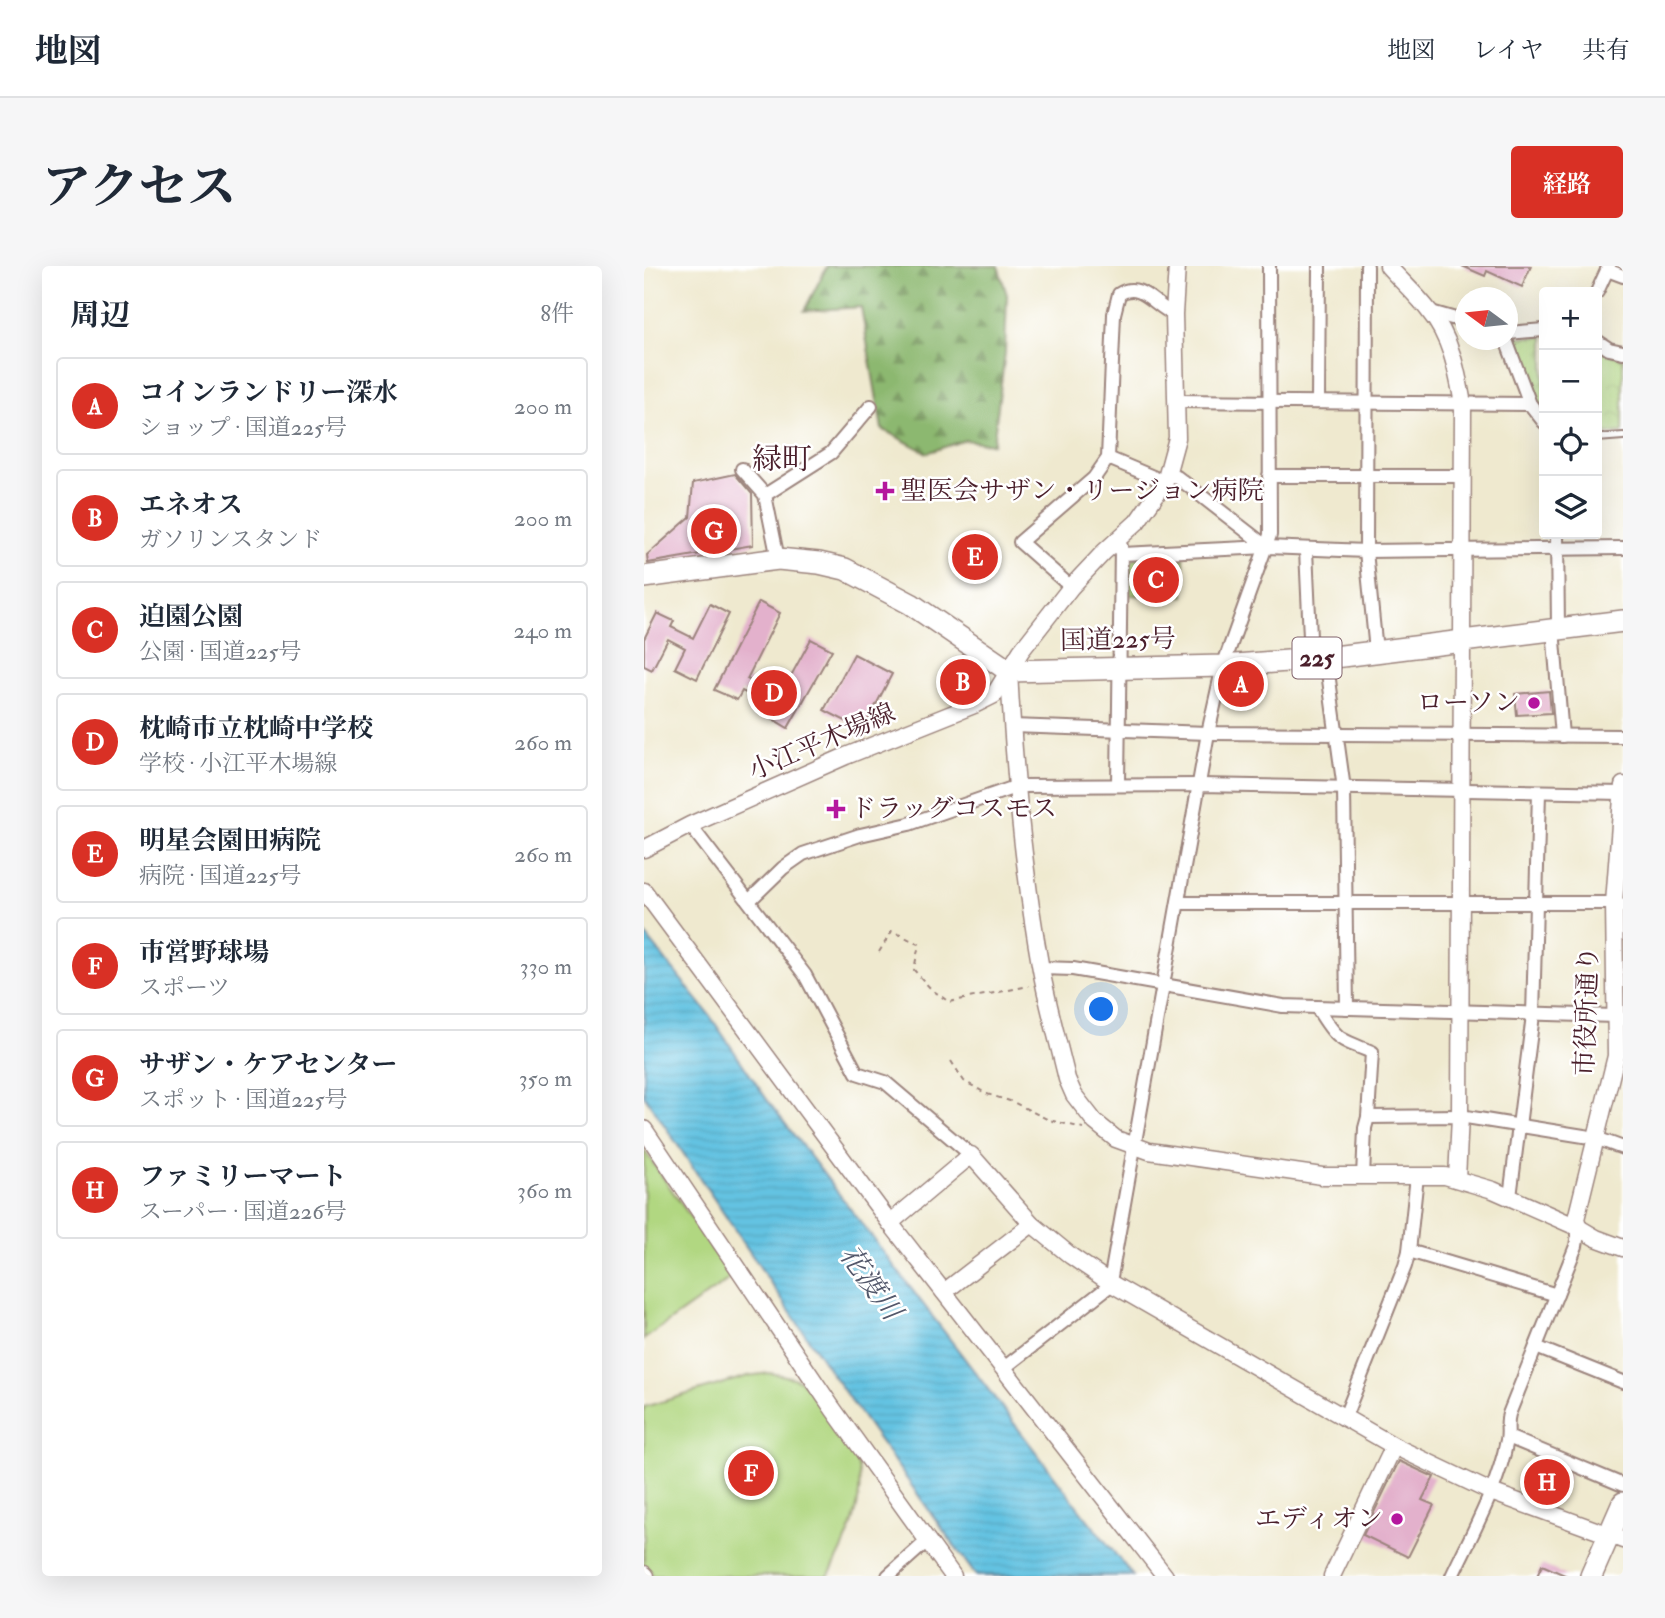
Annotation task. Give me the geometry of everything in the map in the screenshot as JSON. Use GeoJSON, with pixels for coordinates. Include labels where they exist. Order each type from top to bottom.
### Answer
{"type":"FeatureCollection","features":[{"type":"Feature","properties":{"kind":"highway"},"geometry":{"type":"LineString","coordinates":[[645,574],[778,559],[845,569],[911,604],[1009,671]]}},
{"type":"Feature","properties":{"kind":"highway","name":"国道225号"},"geometry":{"type":"LineString","coordinates":[[1009,671],[1223,666],[1319,658],[1623,621]]}},
{"type":"Feature","properties":{"kind":"highway"},"geometry":{"type":"LineString","coordinates":[[1591,1576],[1616,1538],[1623,1503]]}},
{"type":"Feature","properties":{"kind":"street","name":"小江平木場線"},"geometry":{"type":"LineString","coordinates":[[644,849],[690,825],[846,756],[994,695],[1021,651],[1071,587],[1104,552],[1121,546],[1147,512],[1167,478],[1177,438],[1174,314],[1177,266]]}},
{"type":"Feature","properties":{"kind":"street"},"geometry":{"type":"LineString","coordinates":[[1004,1368],[1111,1283],[1208,733],[1223,666],[1270,535],[1269,266]]}},
{"type":"Feature","properties":{"kind":"street"},"geometry":{"type":"LineString","coordinates":[[1318,402],[1319,266]]}},
{"type":"Feature","properties":{"kind":"street"},"geometry":{"type":"LineString","coordinates":[[1367,266],[1366,551],[1376,651]]}},
{"type":"Feature","properties":{"kind":"street"},"geometry":{"type":"LineString","coordinates":[[1388,266],[1431,312],[1444,335],[1457,367],[1463,404],[1460,1116],[1457,1179]]}},
{"type":"Feature","properties":{"kind":"street"},"geometry":{"type":"LineString","coordinates":[[1599,287],[1608,268],[1623,276]]}},
{"type":"Feature","properties":{"kind":"street"},"geometry":{"type":"LineString","coordinates":[[1071,587],[1020,542],[1094,478],[1108,458],[1114,314],[1119,294],[1127,289],[1139,290],[1174,314]]}},
{"type":"Feature","properties":{"kind":"street"},"geometry":{"type":"LineString","coordinates":[[1431,312],[1455,319]]}},
{"type":"Feature","properties":{"kind":"street"},"geometry":{"type":"LineString","coordinates":[[1518,332],[1539,330]]}},
{"type":"Feature","properties":{"kind":"street"},"geometry":{"type":"LineString","coordinates":[[1602,344],[1623,352]]}},
{"type":"Feature","properties":{"kind":"street"},"geometry":{"type":"LineString","coordinates":[[1510,350],[1530,404],[1539,416]]}},
{"type":"Feature","properties":{"kind":"street"},"geometry":{"type":"LineString","coordinates":[[1177,401],[1530,404]]}},
{"type":"Feature","properties":{"kind":"street"},"geometry":{"type":"LineString","coordinates":[[765,495],[831,453],[871,406]]}},
{"type":"Feature","properties":{"kind":"street"},"geometry":{"type":"LineString","coordinates":[[1108,458],[1167,478],[1177,477],[1267,547]]}},
{"type":"Feature","properties":{"kind":"street"},"geometry":{"type":"LineString","coordinates":[[742,469],[765,495],[778,559]]}},
{"type":"Feature","properties":{"kind":"street"},"geometry":{"type":"LineString","coordinates":[[1269,476],[1464,476]]}},
{"type":"Feature","properties":{"kind":"street"},"geometry":{"type":"LineString","coordinates":[[1557,539],[1556,628],[1563,736]]}},
{"type":"Feature","properties":{"kind":"street"},"geometry":{"type":"LineString","coordinates":[[1118,784],[1121,546],[1366,551],[1623,548]]}},
{"type":"Feature","properties":{"kind":"street"},"geometry":{"type":"LineString","coordinates":[[1306,550],[1319,658],[1336,733],[1344,789],[1346,1009]]}},
{"type":"Feature","properties":{"kind":"street"},"geometry":{"type":"LineString","coordinates":[[1009,671],[1012,726],[1032,918],[1067,1079],[1074,1095],[1095,1122],[1116,1139],[1149,1151],[1322,1176],[1445,1176],[1510,1197],[1623,1248]]}},
{"type":"Feature","properties":{"kind":"street"},"geometry":{"type":"LineString","coordinates":[[1012,726],[1208,733],[1623,736]]}},
{"type":"Feature","properties":{"kind":"street"},"geometry":{"type":"LineString","coordinates":[[749,901],[783,868],[803,854],[860,835],[909,824],[1018,786],[1200,785],[1460,792],[1622,789]]}},
{"type":"Feature","properties":{"kind":"street","name":"市役所通り"},"geometry":{"type":"LineString","coordinates":[[1579,1228],[1577,1209],[1616,1056],[1619,1017],[1622,789]]}},
{"type":"Feature","properties":{"kind":"street"},"geometry":{"type":"LineString","coordinates":[[1510,1197],[1533,1015],[1539,792]]}},
{"type":"Feature","properties":{"kind":"street"},"geometry":{"type":"LineString","coordinates":[[690,825],[805,975],[857,1073],[885,1082],[971,1156],[1032,1224],[1071,1256],[1111,1283],[1394,1446],[1491,1492],[1616,1538]]}},
{"type":"Feature","properties":{"kind":"street"},"geometry":{"type":"LineString","coordinates":[[644,891],[890,1223],[1165,1576]]}},
{"type":"Feature","properties":{"kind":"street"},"geometry":{"type":"LineString","coordinates":[[1178,903],[1347,901],[1619,905]]}},
{"type":"Feature","properties":{"kind":"street"},"geometry":{"type":"LineString","coordinates":[[1043,975],[1073,969],[1283,1006],[1318,1009],[1460,1010],[1619,1017]]}},
{"type":"Feature","properties":{"kind":"street"},"geometry":{"type":"LineString","coordinates":[[1318,1009],[1339,1039],[1372,1052],[1368,1118],[1364,1128],[1363,1177]]}},
{"type":"Feature","properties":{"kind":"street"},"geometry":{"type":"LineString","coordinates":[[1368,1118],[1460,1116],[1596,1138],[1623,1148]]}},
{"type":"Feature","properties":{"kind":"street"},"geometry":{"type":"LineString","coordinates":[[644,1129],[833,1409],[953,1576]]}},
{"type":"Feature","properties":{"kind":"street"},"geometry":{"type":"LineString","coordinates":[[890,1223],[971,1156]]}},
{"type":"Feature","properties":{"kind":"street"},"geometry":{"type":"LineString","coordinates":[[1344,1419],[1405,1266],[1417,1176]]}},
{"type":"Feature","properties":{"kind":"street"},"geometry":{"type":"LineString","coordinates":[[944,1292],[1032,1224]]}},
{"type":"Feature","properties":{"kind":"street"},"geometry":{"type":"LineString","coordinates":[[1452,1576],[1491,1492],[1508,1437],[1505,1428],[1509,1414],[1576,1246],[1579,1228]]}},
{"type":"Feature","properties":{"kind":"street"},"geometry":{"type":"LineString","coordinates":[[1409,1251],[1557,1295]]}},
{"type":"Feature","properties":{"kind":"street"},"geometry":{"type":"LineString","coordinates":[[1536,1347],[1623,1382]]}},
{"type":"Feature","properties":{"kind":"street"},"geometry":{"type":"LineString","coordinates":[[1508,1437],[1623,1485]]}},
{"type":"Feature","properties":{"kind":"street"},"geometry":{"type":"LineString","coordinates":[[1332,1576],[1394,1446]]}},
{"type":"Feature","properties":{"kind":"street"},"geometry":{"type":"LineString","coordinates":[[888,1576],[927,1541]]}},
{"type":"Feature","properties":{"kind":"lane"},"geometry":{"type":"LineString","coordinates":[[1602,438],[1623,436]]}},
{"type":"Feature","properties":{"kind":"path"},"geometry":{"type":"LineString","coordinates":[[879,952],[892,931],[919,944],[914,970],[931,989],[949,1002],[1043,975]]}},
{"type":"Feature","properties":{"kind":"path"},"geometry":{"type":"LineString","coordinates":[[951,1062],[964,1081],[987,1094],[1013,1102],[1049,1120],[1082,1129],[1095,1122]]}},
{"type":"Feature","properties":{"kind":"green space"},"geometry":{"type":"Polygon","coordinates":[[[827,266],[998,266],[1007,295],[1005,353],[993,444],[965,440],[927,453],[882,429],[861,307],[804,311],[827,266]]]}},
{"type":"Feature","properties":{"kind":"green space"},"geometry":{"type":"Polygon","coordinates":[[[1518,337],[1539,337],[1539,402],[1530,389],[1515,350],[1518,350],[1518,337]]]}},
{"type":"Feature","properties":{"kind":"green space"},"geometry":{"type":"Polygon","coordinates":[[[1602,350],[1623,359],[1623,432],[1602,434],[1602,350]]]}},
{"type":"Feature","properties":{"kind":"green space"},"geometry":{"type":"Polygon","coordinates":[[[1135,558],[1184,558],[1184,596],[1128,595],[1128,566],[1135,558]]]}},
{"type":"Feature","properties":{"kind":"green space"},"geometry":{"type":"Polygon","coordinates":[[[644,1150],[732,1277],[644,1339],[644,1150]]]}},
{"type":"Feature","properties":{"kind":"green space"},"geometry":{"type":"Polygon","coordinates":[[[769,1373],[805,1384],[854,1453],[860,1484],[858,1501],[843,1548],[828,1576],[654,1576],[644,1565],[644,1407],[748,1376],[769,1373]]]}},
{"type":"Feature","properties":{"kind":"water","name":"花渡川"},"geometry":{"type":"Polygon","coordinates":[[[644,933],[708,1013],[768,1101],[1133,1576],[976,1576],[834,1377],[644,1095],[644,933]]]}},
{"type":"Feature","properties":{"kind":"building"},"geometry":{"type":"Polygon","coordinates":[[[1462,266],[1531,266],[1522,287],[1487,271],[1485,276],[1462,266]]]}},
{"type":"Feature","properties":{"kind":"building"},"geometry":{"type":"Polygon","coordinates":[[[735,474],[752,494],[753,545],[648,563],[647,555],[690,517],[693,483],[735,474]]]}},
{"type":"Feature","properties":{"kind":"building"},"geometry":{"type":"Polygon","coordinates":[[[759,602],[780,613],[747,679],[780,696],[811,639],[832,650],[788,728],[768,716],[773,706],[742,691],[737,700],[714,690],[759,602]]]}},
{"type":"Feature","properties":{"kind":"building"},"geometry":{"type":"Polygon","coordinates":[[[710,604],[729,614],[697,679],[675,668],[685,648],[668,639],[652,670],[644,666],[644,639],[657,613],[674,621],[671,627],[693,638],[710,604]]]}},
{"type":"Feature","properties":{"kind":"building"},"geometry":{"type":"Polygon","coordinates":[[[854,654],[892,674],[863,730],[824,710],[854,654]]]}},
{"type":"Feature","properties":{"kind":"building","name":"ローソン"},"geometry":{"type":"Polygon","coordinates":[[[1549,691],[1551,713],[1517,715],[1515,694],[1549,691]]]}},
{"type":"Feature","properties":{"kind":"building","name":"エディオン"},"geometry":{"type":"Polygon","coordinates":[[[1399,1461],[1434,1477],[1422,1500],[1434,1505],[1408,1557],[1363,1535],[1399,1461]]]}},
{"type":"Feature","properties":{"kind":"building"},"geometry":{"type":"Polygon","coordinates":[[[1534,1465],[1569,1475],[1559,1503],[1524,1490],[1534,1465]]]}},
{"type":"Feature","properties":{"kind":"building"},"geometry":{"type":"Polygon","coordinates":[[[1542,1565],[1567,1576],[1537,1576],[1542,1565]]]}},
{"type":"Feature","properties":{"kind":"place","name":"聖医会サザン・リージョン病院"},"geometry":{"type":"Point","coordinates":[885,491]}},
{"type":"Feature","properties":{"kind":"place","name":"サザン・ケアセンター"},"geometry":{"type":"Point","coordinates":[714,531]}},
{"type":"Feature","properties":{"kind":"place","name":"明星会園田病院"},"geometry":{"type":"Point","coordinates":[975,557]}},
{"type":"Feature","properties":{"kind":"place","name":"迫園公園"},"geometry":{"type":"Point","coordinates":[1156,580]}},
{"type":"Feature","properties":{"kind":"place","name":"エネオス"},"geometry":{"type":"Point","coordinates":[963,682]}},
{"type":"Feature","properties":{"kind":"place","name":"コインランドリー深水"},"geometry":{"type":"Point","coordinates":[1241,684]}},
{"type":"Feature","properties":{"kind":"place","name":"枕崎市立枕崎中学校"},"geometry":{"type":"Point","coordinates":[774,693]}},
{"type":"Feature","properties":{"kind":"place","name":"ローソン"},"geometry":{"type":"Point","coordinates":[1534,703]}},
{"type":"Feature","properties":{"kind":"place","name":"ドラッグコスモス"},"geometry":{"type":"Point","coordinates":[836,809]}},
{"type":"Feature","properties":{"kind":"place","name":"市営野球場"},"geometry":{"type":"Point","coordinates":[751,1473]}},
{"type":"Feature","properties":{"kind":"place","name":"ファミリーマート"},"geometry":{"type":"Point","coordinates":[1547,1482]}},
{"type":"Feature","properties":{"kind":"place","name":"エディオン"},"geometry":{"type":"Point","coordinates":[1397,1519]}},
{"type":"Feature","properties":{"kind":"district","name":"緑町"},"geometry":{"type":"Point","coordinates":[782,459]}}]}
